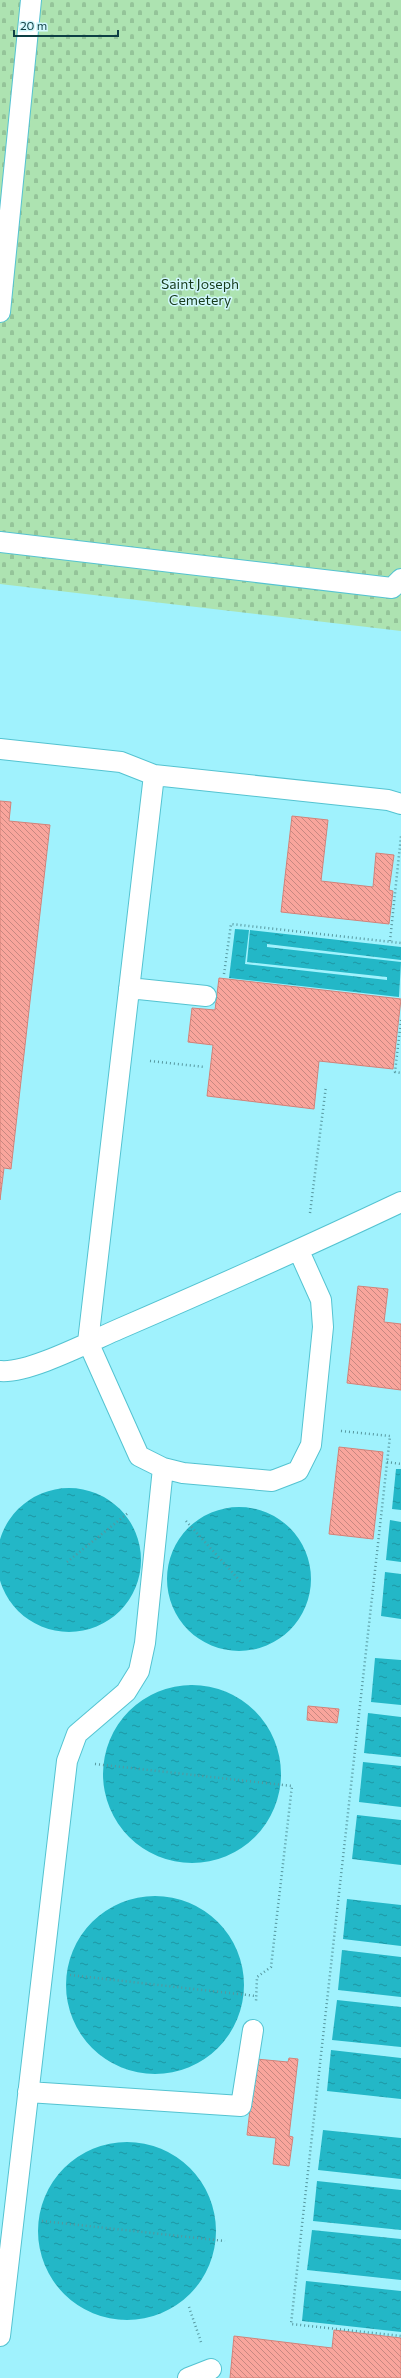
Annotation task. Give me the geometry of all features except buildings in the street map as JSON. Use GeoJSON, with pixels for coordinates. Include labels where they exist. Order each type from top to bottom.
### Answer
{"type":"FeatureCollection","features":[{"type":"Feature","properties":{"kind":"lane"},"geometry":{"type":"LineString","coordinates":[[0,312],[31,0]]}},
{"type":"Feature","properties":{"kind":"lane"},"geometry":{"type":"LineString","coordinates":[[0,542],[392,588],[401,579]]}},
{"type":"Feature","properties":{"kind":"lane"},"geometry":{"type":"LineString","coordinates":[[0,748],[120,762],[154,775],[388,800],[401,804]]}},
{"type":"Feature","properties":{"kind":"lane"},"geometry":{"type":"LineString","coordinates":[[154,775],[88,1342],[139,1456],[163,1468],[184,1473],[272,1481],[298,1471],[311,1445],[322,1327],[321,1300],[303,1249]]}},
{"type":"Feature","properties":{"kind":"lane"},"geometry":{"type":"LineString","coordinates":[[129,988],[206,996]]}},
{"type":"Feature","properties":{"kind":"lane"},"geometry":{"type":"LineString","coordinates":[[0,1371],[31,1366],[88,1342],[303,1249],[401,1202]]}},
{"type":"Feature","properties":{"kind":"lane"},"geometry":{"type":"LineString","coordinates":[[0,2336],[67,1761],[77,1734],[126,1692],[139,1671],[145,1643],[163,1468]]}},
{"type":"Feature","properties":{"kind":"lane"},"geometry":{"type":"LineString","coordinates":[[28,2092],[241,2106],[253,2030]]}},
{"type":"Feature","properties":{"kind":"lane"},"geometry":{"type":"LineString","coordinates":[[188,2378],[211,2369]]}},
{"type":"Feature","properties":{"kind":"path"},"geometry":{"type":"LineString","coordinates":[[390,942],[401,836]]}},
{"type":"Feature","properties":{"kind":"path"},"geometry":{"type":"LineString","coordinates":[[206,996],[208,975],[224,976],[231,924],[401,943]]}},
{"type":"Feature","properties":{"kind":"path"},"geometry":{"type":"LineString","coordinates":[[401,1020],[395,1072],[401,1073]]}},
{"type":"Feature","properties":{"kind":"path"},"geometry":{"type":"LineString","coordinates":[[121,1057],[205,1068]]}},
{"type":"Feature","properties":{"kind":"path"},"geometry":{"type":"LineString","coordinates":[[303,1249],[326,1086]]}},
{"type":"Feature","properties":{"kind":"path"},"geometry":{"type":"LineString","coordinates":[[312,1428],[390,1436],[291,2324],[401,2336]]}},
{"type":"Feature","properties":{"kind":"path"},"geometry":{"type":"LineString","coordinates":[[387,1462],[401,1464]]}},
{"type":"Feature","properties":{"kind":"path"},"geometry":{"type":"LineString","coordinates":[[67,1562],[129,1513]]}},
{"type":"Feature","properties":{"kind":"path"},"geometry":{"type":"LineString","coordinates":[[186,1521],[241,1582]]}},
{"type":"Feature","properties":{"kind":"path"},"geometry":{"type":"LineString","coordinates":[[67,1761],[292,1786],[271,1967],[257,1977],[253,2030]]}},
{"type":"Feature","properties":{"kind":"path"},"geometry":{"type":"LineString","coordinates":[[42,1972],[256,1996]]}},
{"type":"Feature","properties":{"kind":"path"},"geometry":{"type":"LineString","coordinates":[[14,2218],[225,2241]]}},
{"type":"Feature","properties":{"kind":"path"},"geometry":{"type":"LineString","coordinates":[[189,2307],[211,2369]]}},
{"type":"Feature","properties":{"kind":"green space","name":"Saint Joseph Cemetery"},"geometry":{"type":"Polygon","coordinates":[[[0,0],[401,0],[401,631],[0,584],[0,0]]]}},
{"type":"Feature","properties":{"kind":"water"},"geometry":{"type":"Polygon","coordinates":[[[235,929],[249,930],[245,964],[387,980],[387,977],[247,962],[250,930],[401,947],[401,960],[267,944],[267,947],[401,962],[399,997],[229,978],[235,929]]]}},
{"type":"Feature","properties":{"kind":"water"},"geometry":{"type":"Polygon","coordinates":[[[396,1469],[401,1469],[401,1510],[392,1509],[396,1469]]]}},
{"type":"Feature","properties":{"kind":"water"},"geometry":{"type":"Polygon","coordinates":[[[69,1488],[90,1491],[109,1500],[120,1509],[129,1520],[138,1539],[141,1560],[138,1581],[129,1600],[120,1611],[109,1620],[90,1629],[69,1632],[48,1629],[29,1620],[18,1611],[9,1600],[0,1581],[-3,1560],[0,1539],[9,1520],[18,1509],[29,1500],[48,1491],[69,1488]]]}},
{"type":"Feature","properties":{"kind":"water"},"geometry":{"type":"Polygon","coordinates":[[[239,1507],[260,1510],[273,1516],[285,1523],[295,1533],[308,1558],[311,1579],[308,1600],[302,1613],[295,1625],[285,1635],[260,1648],[239,1651],[218,1648],[205,1642],[193,1635],[183,1625],[170,1600],[167,1579],[170,1558],[176,1545],[183,1533],[193,1523],[218,1510],[239,1507]]]}},
{"type":"Feature","properties":{"kind":"water"},"geometry":{"type":"Polygon","coordinates":[[[390,1520],[401,1522],[401,1562],[386,1560],[390,1520]]]}},
{"type":"Feature","properties":{"kind":"water"},"geometry":{"type":"Polygon","coordinates":[[[385,1572],[401,1574],[401,1619],[381,1616],[385,1572]]]}},
{"type":"Feature","properties":{"kind":"water"},"geometry":{"type":"Polygon","coordinates":[[[375,1658],[401,1660],[401,1705],[371,1702],[375,1658]]]}},
{"type":"Feature","properties":{"kind":"water"},"geometry":{"type":"Polygon","coordinates":[[[192,1685],[209,1687],[226,1692],[241,1700],[255,1711],[266,1725],[274,1740],[279,1757],[281,1774],[279,1791],[274,1808],[266,1823],[255,1837],[241,1848],[226,1856],[209,1861],[192,1863],[175,1861],[158,1856],[143,1848],[129,1837],[118,1823],[110,1808],[105,1791],[103,1774],[105,1757],[110,1740],[118,1725],[129,1711],[143,1700],[158,1692],[175,1687],[192,1685]]]}},
{"type":"Feature","properties":{"kind":"water"},"geometry":{"type":"Polygon","coordinates":[[[368,1713],[401,1717],[401,1757],[364,1753],[368,1713]]]}},
{"type":"Feature","properties":{"kind":"water"},"geometry":{"type":"Polygon","coordinates":[[[363,1762],[401,1766],[401,1807],[359,1802],[363,1762]]]}},
{"type":"Feature","properties":{"kind":"water"},"geometry":{"type":"Polygon","coordinates":[[[357,1815],[401,1820],[401,1865],[352,1859],[357,1815]]]}},
{"type":"Feature","properties":{"kind":"water"},"geometry":{"type":"Polygon","coordinates":[[[155,1896],[172,1898],[189,1903],[204,1911],[218,1922],[229,1936],[237,1951],[242,1968],[244,1985],[242,2002],[237,2019],[229,2034],[218,2048],[204,2059],[189,2067],[172,2072],[155,2074],[138,2072],[121,2067],[106,2059],[92,2048],[81,2034],[73,2019],[68,2002],[66,1985],[68,1968],[73,1951],[81,1936],[92,1922],[106,1911],[121,1903],[138,1898],[155,1896]]]}},
{"type":"Feature","properties":{"kind":"water"},"geometry":{"type":"Polygon","coordinates":[[[347,1899],[401,1905],[401,1946],[343,1939],[347,1899]]]}},
{"type":"Feature","properties":{"kind":"water"},"geometry":{"type":"Polygon","coordinates":[[[342,1950],[401,1957],[401,1997],[338,1990],[342,1950]]]}},
{"type":"Feature","properties":{"kind":"water"},"geometry":{"type":"Polygon","coordinates":[[[337,2000],[401,2007],[401,2047],[332,2040],[337,2000]]]}},
{"type":"Feature","properties":{"kind":"water"},"geometry":{"type":"Polygon","coordinates":[[[331,2050],[401,2058],[401,2099],[327,2091],[331,2050]]]}},
{"type":"Feature","properties":{"kind":"water"},"geometry":{"type":"Polygon","coordinates":[[[323,2130],[401,2138],[401,2179],[318,2170],[323,2130]]]}},
{"type":"Feature","properties":{"kind":"water"},"geometry":{"type":"Polygon","coordinates":[[[127,2142],[144,2144],[161,2149],[176,2157],[190,2168],[201,2182],[209,2197],[214,2214],[216,2231],[214,2248],[209,2265],[201,2280],[190,2294],[176,2305],[161,2313],[144,2318],[127,2320],[110,2318],[93,2313],[78,2305],[64,2294],[53,2280],[45,2265],[40,2248],[38,2231],[40,2214],[45,2197],[53,2182],[64,2168],[78,2157],[93,2149],[110,2144],[127,2142]]]}},
{"type":"Feature","properties":{"kind":"water"},"geometry":{"type":"Polygon","coordinates":[[[317,2181],[401,2190],[401,2230],[313,2221],[317,2181]]]}},
{"type":"Feature","properties":{"kind":"water"},"geometry":{"type":"Polygon","coordinates":[[[312,2230],[401,2239],[401,2280],[307,2270],[312,2230]]]}},
{"type":"Feature","properties":{"kind":"water"},"geometry":{"type":"Polygon","coordinates":[[[306,2281],[401,2291],[401,2332],[302,2321],[306,2281]]]}}]}
